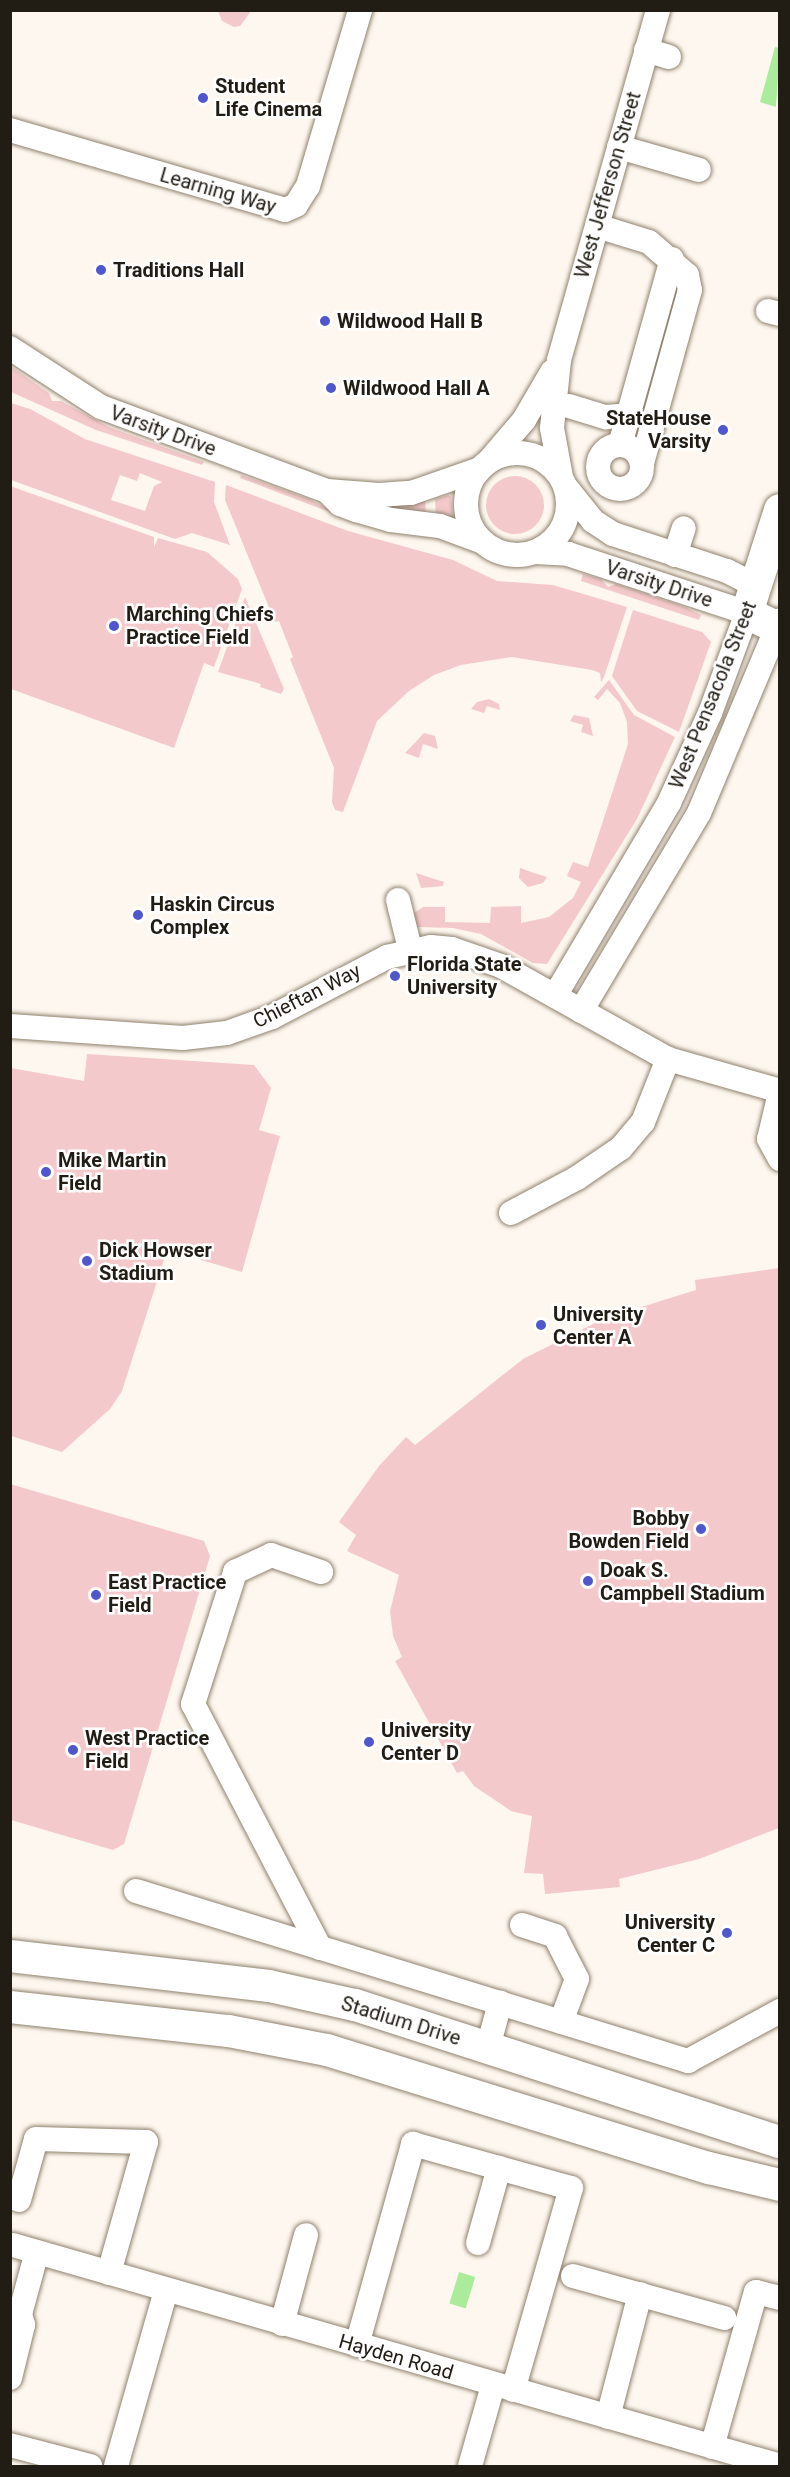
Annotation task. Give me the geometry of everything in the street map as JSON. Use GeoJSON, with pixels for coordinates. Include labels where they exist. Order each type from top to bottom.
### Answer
{"type":"FeatureCollection","features":[{"type":"Feature","properties":{"kind":"main road","name":"West Pensacola Street"},"geometry":{"type":"LineString","coordinates":[[770,612],[780,510]]}},
{"type":"Feature","properties":{"kind":"main road","name":"Stadium Drive"},"geometry":{"type":"LineString","coordinates":[[10,1956],[269,1986],[355,2005],[780,2142]]}},
{"type":"Feature","properties":{"kind":"main road"},"geometry":{"type":"LineString","coordinates":[[10,2007],[229,2031],[327,2050],[709,2168],[780,2185]]}},
{"type":"Feature","properties":{"kind":"street","name":"Learning Way"},"geometry":{"type":"LineString","coordinates":[[10,130],[285,210],[296,205],[308,186],[360,10]]}},
{"type":"Feature","properties":{"kind":"street","name":"West Jefferson Street"},"geometry":{"type":"LineString","coordinates":[[563,482],[552,428],[559,360],[658,10]]}},
{"type":"Feature","properties":{"kind":"street"},"geometry":{"type":"LineString","coordinates":[[646,50],[669,57]]}},
{"type":"Feature","properties":{"kind":"street"},"geometry":{"type":"LineString","coordinates":[[619,147],[699,170]]}},
{"type":"Feature","properties":{"kind":"street"},"geometry":{"type":"LineString","coordinates":[[597,226],[649,242],[672,259],[687,275],[690,290],[642,463],[642,473],[634,484],[614,488],[602,479],[598,465],[605,451],[620,445],[632,448],[642,463]]}},
{"type":"Feature","properties":{"kind":"street"},"geometry":{"type":"LineString","coordinates":[[620,445],[672,259]]}},
{"type":"Feature","properties":{"kind":"street","name":"Varsity Drive"},"geometry":{"type":"LineString","coordinates":[[10,348],[76,393],[130,420],[327,491],[379,495],[411,493],[483,466]]}},
{"type":"Feature","properties":{"kind":"street","name":"West Jefferson Street"},"geometry":{"type":"LineString","coordinates":[[483,466],[524,420],[559,360]]}},
{"type":"Feature","properties":{"kind":"street"},"geometry":{"type":"LineString","coordinates":[[569,406],[606,417],[628,415]]}},
{"type":"Feature","properties":{"kind":"street"},"geometry":{"type":"LineString","coordinates":[[524,453],[548,463],[563,482],[566,520],[556,537],[535,552],[504,554],[483,542],[472,529],[466,505],[469,485],[483,466],[505,454],[524,453]]}},
{"type":"Feature","properties":{"kind":"street","name":"Varsity Drive"},"geometry":{"type":"LineString","coordinates":[[563,482],[597,524],[613,534],[675,555],[770,612]]}},
{"type":"Feature","properties":{"kind":"street"},"geometry":{"type":"LineString","coordinates":[[597,524],[614,488]]}},
{"type":"Feature","properties":{"kind":"street","name":"Varsity Drive"},"geometry":{"type":"LineString","coordinates":[[327,491],[340,504],[356,510],[391,520],[440,525],[483,542]]}},
{"type":"Feature","properties":{"kind":"street"},"geometry":{"type":"LineString","coordinates":[[675,555],[684,528]]}},
{"type":"Feature","properties":{"kind":"street","name":"Varsity Drive"},"geometry":{"type":"LineString","coordinates":[[535,552],[568,554],[770,612]]}},
{"type":"Feature","properties":{"kind":"street","name":"West Pensacola Street"},"geometry":{"type":"LineString","coordinates":[[555,996],[669,803],[710,713],[770,612]]}},
{"type":"Feature","properties":{"kind":"street","name":"West Pensacola Street"},"geometry":{"type":"LineString","coordinates":[[581,1011],[699,813],[770,612]]}},
{"type":"Feature","properties":{"kind":"street"},"geometry":{"type":"LineString","coordinates":[[398,900],[410,949]]}},
{"type":"Feature","properties":{"kind":"street","name":"Chieftan Way"},"geometry":{"type":"LineString","coordinates":[[10,1026],[183,1038],[227,1033],[272,1017],[364,967],[410,949],[431,946],[476,956],[555,996],[668,1059],[780,1092]]}},
{"type":"Feature","properties":{"kind":"street"},"geometry":{"type":"LineString","coordinates":[[511,1213],[621,1148],[643,1122],[668,1059]]}},
{"type":"Feature","properties":{"kind":"street"},"geometry":{"type":"LineString","coordinates":[[780,1092],[769,1139],[780,1159]]}},
{"type":"Feature","properties":{"kind":"street"},"geometry":{"type":"LineString","coordinates":[[320,1948],[193,1704],[235,1572],[271,1555],[321,1572]]}},
{"type":"Feature","properties":{"kind":"street"},"geometry":{"type":"LineString","coordinates":[[136,1891],[688,2061],[780,2011]]}},
{"type":"Feature","properties":{"kind":"street"},"geometry":{"type":"LineString","coordinates":[[522,1925],[555,1936],[577,1979],[561,2022]]}},
{"type":"Feature","properties":{"kind":"street"},"geometry":{"type":"LineString","coordinates":[[488,2047],[500,2003]]}},
{"type":"Feature","properties":{"kind":"street"},"geometry":{"type":"LineString","coordinates":[[19,2200],[36,2139],[146,2142],[109,2273]]}},
{"type":"Feature","properties":{"kind":"street"},"geometry":{"type":"LineString","coordinates":[[357,2345],[414,2144],[571,2188],[503,2387],[470,2466]]}},
{"type":"Feature","properties":{"kind":"street"},"geometry":{"type":"LineString","coordinates":[[478,2244],[500,2168]]}},
{"type":"Feature","properties":{"kind":"street"},"geometry":{"type":"LineString","coordinates":[[282,2324],[306,2235]]}},
{"type":"Feature","properties":{"kind":"street","name":"Hayden Road"},"geometry":{"type":"LineString","coordinates":[[13,2245],[780,2466]]}},
{"type":"Feature","properties":{"kind":"street"},"geometry":{"type":"LineString","coordinates":[[10,2378],[23,2325],[20,2314],[37,2252]]}},
{"type":"Feature","properties":{"kind":"street"},"geometry":{"type":"LineString","coordinates":[[573,2276],[724,2318]]}},
{"type":"Feature","properties":{"kind":"street"},"geometry":{"type":"LineString","coordinates":[[116,2466],[166,2290]]}},
{"type":"Feature","properties":{"kind":"street"},"geometry":{"type":"LineString","coordinates":[[712,2447],[756,2292],[780,2298]]}},
{"type":"Feature","properties":{"kind":"street"},"geometry":{"type":"LineString","coordinates":[[608,2417],[640,2294]]}},
{"type":"Feature","properties":{"kind":"street"},"geometry":{"type":"LineString","coordinates":[[10,2445],[90,2466]]}},
{"type":"Feature","properties":{"kind":"shaded area"},"geometry":{"type":"Polygon","coordinates":[[[218,10],[251,11],[240,26],[234,27],[222,21],[218,10]]]}},
{"type":"Feature","properties":{"kind":"shaded area"},"geometry":{"type":"Polygon","coordinates":[[[775,47],[780,48],[776,107],[760,102],[775,47]]]}},
{"type":"Feature","properties":{"kind":"shaded area"},"geometry":{"type":"Polygon","coordinates":[[[10,366],[49,393],[52,401],[61,401],[109,427],[204,462],[202,465],[96,430],[11,392],[10,366]]]}},
{"type":"Feature","properties":{"kind":"shaded area"},"geometry":{"type":"Polygon","coordinates":[[[11,403],[30,409],[85,439],[215,482],[214,502],[230,545],[192,533],[175,539],[11,480],[11,403]],[[140,473],[137,481],[120,475],[111,500],[145,511],[154,486],[162,482],[140,473]]]}},
{"type":"Feature","properties":{"kind":"shaded area"},"geometry":{"type":"Polygon","coordinates":[[[241,475],[309,499],[345,518],[240,478],[241,475]]]}},
{"type":"Feature","properties":{"kind":"shaded area"},"geometry":{"type":"Polygon","coordinates":[[[509,476],[521,476],[536,484],[544,499],[544,511],[536,526],[521,534],[509,534],[494,526],[486,511],[486,499],[494,484],[509,476]]]}},
{"type":"Feature","properties":{"kind":"shaded area"},"geometry":{"type":"Polygon","coordinates":[[[226,485],[348,531],[453,560],[497,581],[553,585],[627,607],[604,677],[601,682],[600,673],[592,670],[512,657],[461,665],[434,675],[409,691],[377,721],[343,812],[335,810],[332,802],[334,768],[290,659],[293,657],[279,621],[275,622],[225,500],[226,485]]]}},
{"type":"Feature","properties":{"kind":"shaded area","name":"Marching Chiefs Practice Field"},"geometry":{"type":"Polygon","coordinates":[[[10,486],[154,537],[154,547],[158,538],[207,552],[238,579],[242,589],[214,667],[204,663],[174,748],[11,689],[10,486]]]}},
{"type":"Feature","properties":{"kind":"shaded area"},"geometry":{"type":"Polygon","coordinates":[[[451,496],[453,519],[436,516],[435,499],[451,496]]]}},
{"type":"Feature","properties":{"kind":"shaded area"},"geometry":{"type":"Polygon","coordinates":[[[425,501],[426,515],[372,504],[425,501]]]}},
{"type":"Feature","properties":{"kind":"shaded area"},"geometry":{"type":"Polygon","coordinates":[[[583,574],[601,579],[608,587],[616,584],[685,607],[701,615],[699,620],[581,581],[583,574]]]}},
{"type":"Feature","properties":{"kind":"shaded area"},"geometry":{"type":"Polygon","coordinates":[[[245,597],[284,689],[281,694],[260,687],[261,684],[218,672],[245,597]]]}},
{"type":"Feature","properties":{"kind":"shaded area"},"geometry":{"type":"Polygon","coordinates":[[[633,610],[702,632],[711,642],[679,732],[637,711],[612,676],[633,610]]]}},
{"type":"Feature","properties":{"kind":"shaded area"},"geometry":{"type":"Polygon","coordinates":[[[609,680],[634,715],[675,737],[637,819],[547,964],[533,963],[481,934],[453,928],[417,927],[411,915],[423,907],[445,907],[445,922],[490,923],[491,907],[521,906],[521,923],[549,917],[573,898],[581,882],[567,876],[573,862],[588,867],[628,744],[627,722],[620,703],[607,689],[598,700],[594,697],[609,680]]]}},
{"type":"Feature","properties":{"kind":"shaded area"},"geometry":{"type":"Polygon","coordinates":[[[489,699],[499,704],[500,710],[487,706],[484,713],[471,709],[477,702],[489,699]]]}},
{"type":"Feature","properties":{"kind":"shaded area"},"geometry":{"type":"Polygon","coordinates":[[[574,715],[589,718],[593,736],[581,732],[583,725],[570,721],[574,715]]]}},
{"type":"Feature","properties":{"kind":"shaded area"},"geometry":{"type":"Polygon","coordinates":[[[424,733],[435,736],[438,749],[423,744],[419,758],[405,753],[424,733]]]}},
{"type":"Feature","properties":{"kind":"shaded area"},"geometry":{"type":"Polygon","coordinates":[[[520,868],[547,877],[543,883],[528,887],[519,878],[520,868]]]}},
{"type":"Feature","properties":{"kind":"shaded area"},"geometry":{"type":"Polygon","coordinates":[[[416,873],[444,882],[443,886],[421,888],[416,873]]]}},
{"type":"Feature","properties":{"kind":"shaded area","name":"Dick Howser Stadium"},"geometry":{"type":"Polygon","coordinates":[[[87,1054],[254,1065],[271,1088],[259,1130],[280,1136],[242,1272],[167,1250],[122,1391],[110,1409],[62,1452],[11,1436],[11,1068],[84,1081],[87,1054]]]}},
{"type":"Feature","properties":{"kind":"shaded area","name":"Doak S. Campbell Stadium"},"geometry":{"type":"Polygon","coordinates":[[[779,1268],[779,1828],[699,1859],[619,1879],[620,1887],[545,1894],[543,1874],[524,1873],[532,1816],[511,1811],[474,1786],[463,1771],[457,1773],[395,1661],[402,1657],[393,1636],[390,1611],[399,1575],[347,1551],[356,1535],[339,1522],[379,1466],[406,1437],[415,1445],[523,1359],[603,1319],[696,1290],[695,1280],[779,1268]]]}},
{"type":"Feature","properties":{"kind":"shaded area"},"geometry":{"type":"Polygon","coordinates":[[[10,1484],[204,1541],[210,1556],[124,1844],[113,1850],[11,1820],[10,1484]]]}},
{"type":"Feature","properties":{"kind":"shaded area"},"geometry":{"type":"Polygon","coordinates":[[[459,2272],[475,2277],[466,2309],[449,2304],[459,2272]]]}},
{"type":"Feature","properties":{"kind":"place","name":"Student Life Cinema"},"geometry":{"type":"Point","coordinates":[203,98]}},
{"type":"Feature","properties":{"kind":"place","name":"Traditions Hall"},"geometry":{"type":"Point","coordinates":[101,270]}},
{"type":"Feature","properties":{"kind":"place","name":"Wildwood Hall B"},"geometry":{"type":"Point","coordinates":[325,321]}},
{"type":"Feature","properties":{"kind":"place","name":"Wildwood Hall A"},"geometry":{"type":"Point","coordinates":[331,388]}},
{"type":"Feature","properties":{"kind":"place","name":"StateHouse Varsity"},"geometry":{"type":"Point","coordinates":[723,430]}},
{"type":"Feature","properties":{"kind":"place","name":"Marching Chiefs Practice Field"},"geometry":{"type":"Point","coordinates":[114,626]}},
{"type":"Feature","properties":{"kind":"place","name":"Haskin Circus Complex"},"geometry":{"type":"Point","coordinates":[138,915]}},
{"type":"Feature","properties":{"kind":"place","name":"Florida State University"},"geometry":{"type":"Point","coordinates":[395,976]}},
{"type":"Feature","properties":{"kind":"place","name":"Mike Martin Field"},"geometry":{"type":"Point","coordinates":[46,1172]}},
{"type":"Feature","properties":{"kind":"place","name":"Dick Howser Stadium"},"geometry":{"type":"Point","coordinates":[87,1261]}},
{"type":"Feature","properties":{"kind":"place","name":"University Center A"},"geometry":{"type":"Point","coordinates":[541,1325]}},
{"type":"Feature","properties":{"kind":"place","name":"Bobby Bowden Field"},"geometry":{"type":"Point","coordinates":[701,1529]}},
{"type":"Feature","properties":{"kind":"place","name":"Doak S. Campbell Stadium"},"geometry":{"type":"Point","coordinates":[588,1581]}},
{"type":"Feature","properties":{"kind":"place","name":"East Practice Field"},"geometry":{"type":"Point","coordinates":[96,1595]}},
{"type":"Feature","properties":{"kind":"place","name":"University Center D"},"geometry":{"type":"Point","coordinates":[369,1742]}},
{"type":"Feature","properties":{"kind":"place","name":"West Practice Field"},"geometry":{"type":"Point","coordinates":[73,1750]}},
{"type":"Feature","properties":{"kind":"place","name":"University Center C"},"geometry":{"type":"Point","coordinates":[727,1933]}}]}
